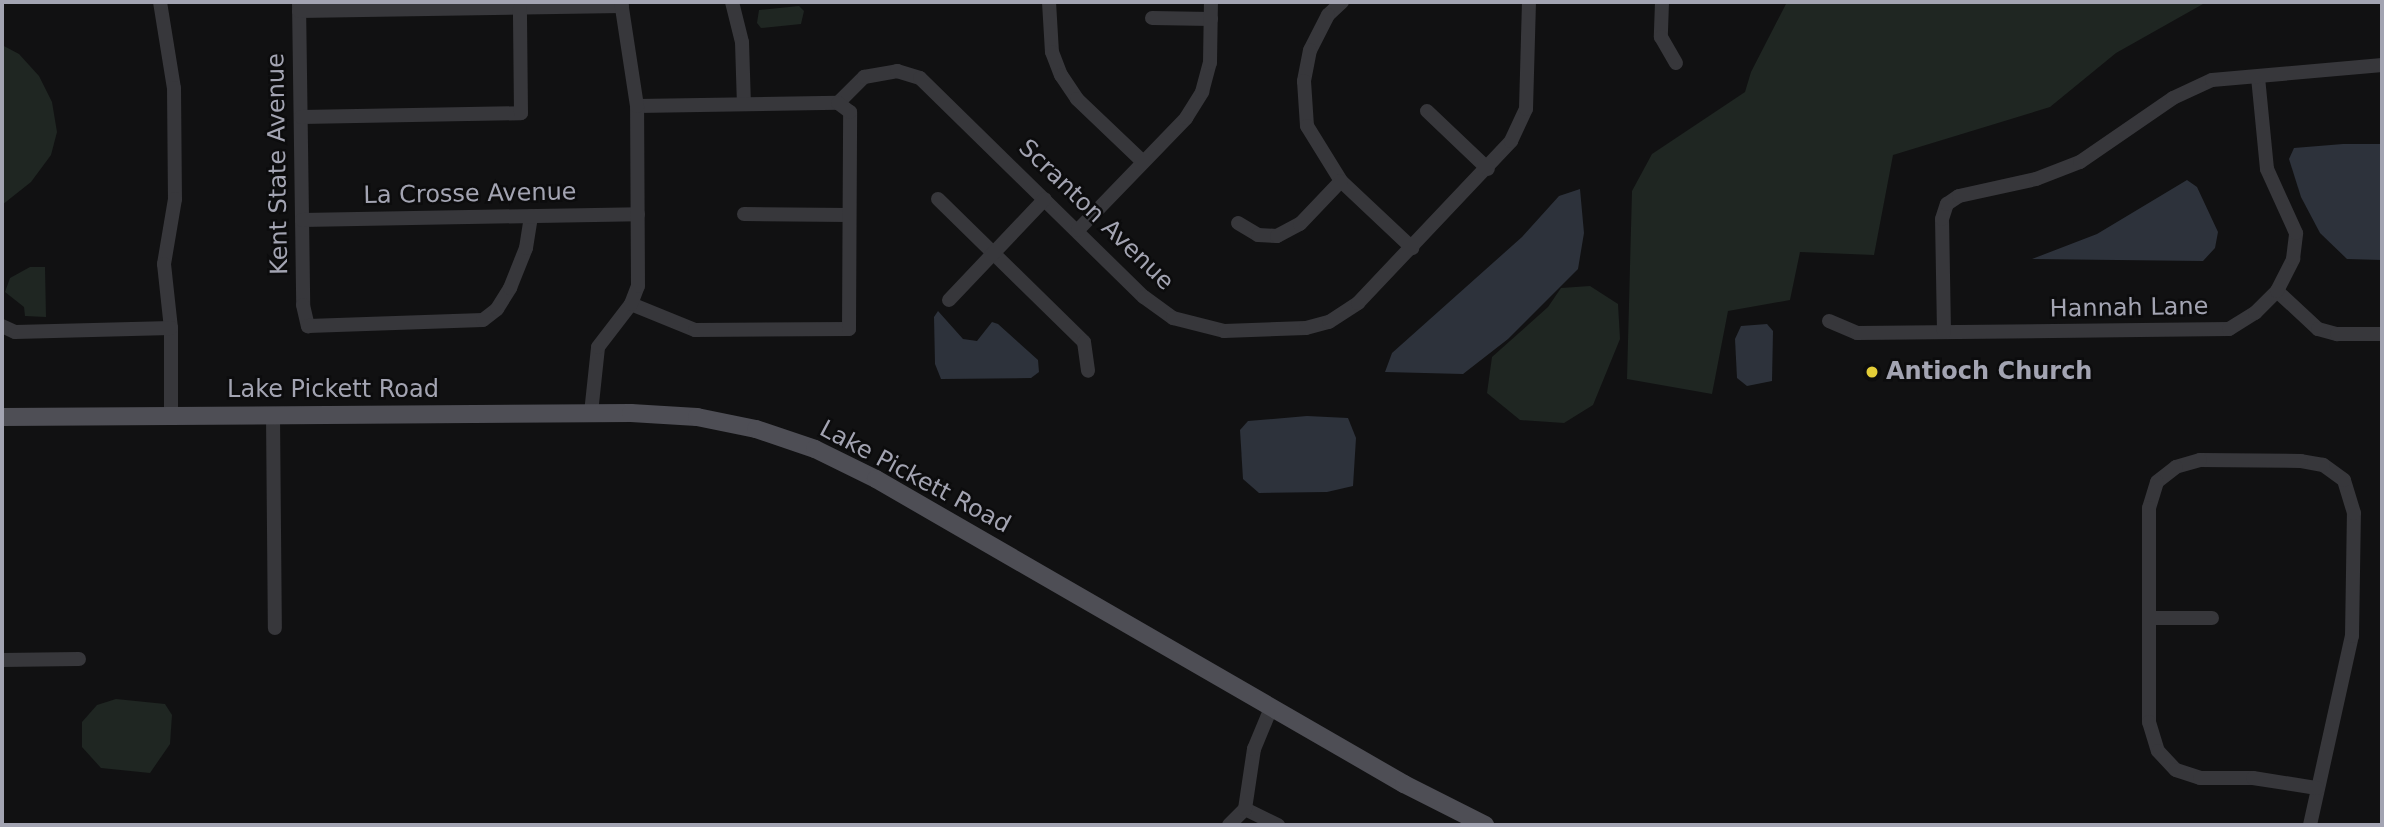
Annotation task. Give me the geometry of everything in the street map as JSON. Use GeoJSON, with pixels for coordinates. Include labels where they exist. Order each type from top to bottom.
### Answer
{"type":"FeatureCollection","features":[{"type":"Feature","properties":{"kind":"main road","name":"Lake Pickett Road"},"geometry":{"type":"LineString","coordinates":[[2,417],[591,413],[697,417],[756,429],[815,449],[901,492],[1271,708],[1485,825]]}},
{"type":"Feature","properties":{"kind":"street"},"geometry":{"type":"LineString","coordinates":[[160,2],[174,88],[175,199],[164,264],[171,328],[170,415]]}},
{"type":"Feature","properties":{"kind":"street"},"geometry":{"type":"LineString","coordinates":[[732,2],[742,42],[744,104]]}},
{"type":"Feature","properties":{"kind":"street"},"geometry":{"type":"LineString","coordinates":[[1049,2],[1052,52],[1061,75],[1077,99],[1142,161]]}},
{"type":"Feature","properties":{"kind":"street"},"geometry":{"type":"LineString","coordinates":[[1078,230],[1186,118],[1202,92],[1210,63],[1211,2]]}},
{"type":"Feature","properties":{"kind":"street"},"geometry":{"type":"LineString","coordinates":[[1342,2],[1328,15],[1310,50],[1304,81],[1307,126],[1341,181],[1412,248]]}},
{"type":"Feature","properties":{"kind":"street","name":"Scranton Avenue"},"geometry":{"type":"LineString","coordinates":[[838,103],[864,77],[897,71],[920,78],[1144,297],[1173,318],[1224,331],[1278,331],[1329,322],[1358,303],[1488,169],[1511,141],[1526,109],[1529,2]]}},
{"type":"Feature","properties":{"kind":"street"},"geometry":{"type":"LineString","coordinates":[[1662,2],[1661,37],[1676,63]]}},
{"type":"Feature","properties":{"kind":"street"},"geometry":{"type":"LineString","coordinates":[[299,7],[520,9],[621,4],[636,106],[638,286],[631,304],[598,347],[591,413]]}},
{"type":"Feature","properties":{"kind":"street","name":"Kent State Avenue"},"geometry":{"type":"LineString","coordinates":[[299,7],[303,305],[308,326],[483,320],[498,309],[510,288],[526,248],[531,216]]}},
{"type":"Feature","properties":{"kind":"street"},"geometry":{"type":"LineString","coordinates":[[301,117],[521,113],[520,9]]}},
{"type":"Feature","properties":{"kind":"street"},"geometry":{"type":"LineString","coordinates":[[1152,18],[1211,19]]}},
{"type":"Feature","properties":{"kind":"street"},"geometry":{"type":"LineString","coordinates":[[1944,332],[1942,219],[1947,204],[1959,196],[2025,182],[2080,162],[2173,98],[2212,80],[2382,65]]}},
{"type":"Feature","properties":{"kind":"street","name":"Hannah Lane"},"geometry":{"type":"LineString","coordinates":[[1829,321],[1857,333],[2229,329],[2255,313],[2277,291],[2293,259],[2297,233],[2267,169],[2258,77]]}},
{"type":"Feature","properties":{"kind":"street"},"geometry":{"type":"LineString","coordinates":[[631,304],[695,330],[849,329],[849,112],[838,103],[636,106]]}},
{"type":"Feature","properties":{"kind":"street"},"geometry":{"type":"LineString","coordinates":[[1427,111],[1488,169]]}},
{"type":"Feature","properties":{"kind":"street"},"geometry":{"type":"LineString","coordinates":[[1238,223],[1258,235],[1277,236],[1300,224],[1341,181]]}},
{"type":"Feature","properties":{"kind":"street"},"geometry":{"type":"LineString","coordinates":[[938,199],[1084,342],[1088,371]]}},
{"type":"Feature","properties":{"kind":"street"},"geometry":{"type":"LineString","coordinates":[[949,300],[1045,199]]}},
{"type":"Feature","properties":{"kind":"street","name":"La Crosse Avenue"},"geometry":{"type":"LineString","coordinates":[[302,220],[638,214]]}},
{"type":"Feature","properties":{"kind":"street"},"geometry":{"type":"LineString","coordinates":[[744,214],[849,215]]}},
{"type":"Feature","properties":{"kind":"street"},"geometry":{"type":"LineString","coordinates":[[2277,291],[2318,329],[2337,334],[2382,334]]}},
{"type":"Feature","properties":{"kind":"street"},"geometry":{"type":"LineString","coordinates":[[2,326],[15,332],[171,328]]}},
{"type":"Feature","properties":{"kind":"street"},"geometry":{"type":"LineString","coordinates":[[272,415],[275,628]]}},
{"type":"Feature","properties":{"kind":"street"},"geometry":{"type":"LineString","coordinates":[[2310,825],[2342,695],[2352,636],[2354,513],[2344,480],[2323,465],[2301,461],[2200,460],[2176,467],[2157,482],[2149,508],[2149,722],[2158,751],[2176,770],[2200,778],[2253,778],[2317,788]]}},
{"type":"Feature","properties":{"kind":"street"},"geometry":{"type":"LineString","coordinates":[[2150,618],[2212,618]]}},
{"type":"Feature","properties":{"kind":"street"},"geometry":{"type":"LineString","coordinates":[[2,660],[79,659]]}},
{"type":"Feature","properties":{"kind":"street"},"geometry":{"type":"LineString","coordinates":[[1229,825],[1245,809],[1254,749],[1271,708]]}},
{"type":"Feature","properties":{"kind":"street"},"geometry":{"type":"LineString","coordinates":[[1245,809],[1279,825]]}},
{"type":"Feature","properties":{"kind":"shaded area"},"geometry":{"type":"Polygon","coordinates":[[[1787,2],[2237,2],[2203,4],[2116,53],[2050,107],[1893,155],[1874,255],[1800,252],[1790,300],[1728,311],[1712,394],[1627,379],[1632,191],[1652,154],[1745,92],[1751,72],[1787,2]]]}},
{"type":"Feature","properties":{"kind":"shaded area"},"geometry":{"type":"Polygon","coordinates":[[[799,6],[804,11],[801,24],[761,28],[757,23],[759,10],[799,6]]]}},
{"type":"Feature","properties":{"kind":"shaded area"},"geometry":{"type":"Polygon","coordinates":[[[2,45],[19,54],[39,76],[52,102],[57,132],[51,155],[31,182],[2,205],[2,45]]]}},
{"type":"Feature","properties":{"kind":"shaded area"},"geometry":{"type":"Polygon","coordinates":[[[2382,144],[2382,260],[2347,259],[2320,233],[2301,197],[2289,159],[2294,148],[2382,144]]]}},
{"type":"Feature","properties":{"kind":"shaded area"},"geometry":{"type":"Polygon","coordinates":[[[2187,180],[2197,187],[2218,232],[2215,248],[2203,261],[2032,259],[2097,234],[2187,180]]]}},
{"type":"Feature","properties":{"kind":"shaded area"},"geometry":{"type":"Polygon","coordinates":[[[1580,189],[1584,233],[1578,269],[1508,339],[1463,374],[1385,372],[1392,353],[1522,237],[1559,196],[1580,189]]]}},
{"type":"Feature","properties":{"kind":"shaded area"},"geometry":{"type":"Polygon","coordinates":[[[30,267],[45,267],[46,317],[25,316],[24,307],[5,292],[10,278],[30,267]]]}},
{"type":"Feature","properties":{"kind":"shaded area"},"geometry":{"type":"Polygon","coordinates":[[[1590,286],[1618,304],[1620,339],[1593,405],[1564,423],[1520,420],[1487,393],[1492,357],[1548,307],[1561,288],[1590,286]]]}},
{"type":"Feature","properties":{"kind":"shaded area"},"geometry":{"type":"Polygon","coordinates":[[[938,311],[963,339],[977,341],[992,322],[998,324],[1038,360],[1039,372],[1031,378],[941,379],[935,364],[934,317],[938,311]]]}},
{"type":"Feature","properties":{"kind":"shaded area"},"geometry":{"type":"Polygon","coordinates":[[[1767,324],[1773,331],[1772,381],[1747,386],[1737,378],[1735,339],[1741,326],[1767,324]]]}},
{"type":"Feature","properties":{"kind":"shaded area"},"geometry":{"type":"Polygon","coordinates":[[[1307,416],[1348,418],[1356,438],[1353,486],[1327,492],[1259,493],[1243,479],[1240,430],[1248,421],[1307,416]]]}},
{"type":"Feature","properties":{"kind":"shaded area"},"geometry":{"type":"Polygon","coordinates":[[[116,699],[165,704],[172,715],[170,744],[150,773],[101,768],[82,747],[82,722],[97,705],[116,699]]]}},
{"type":"Feature","properties":{"kind":"place","name":"Antioch Church"},"geometry":{"type":"Point","coordinates":[1872,372]}}]}
